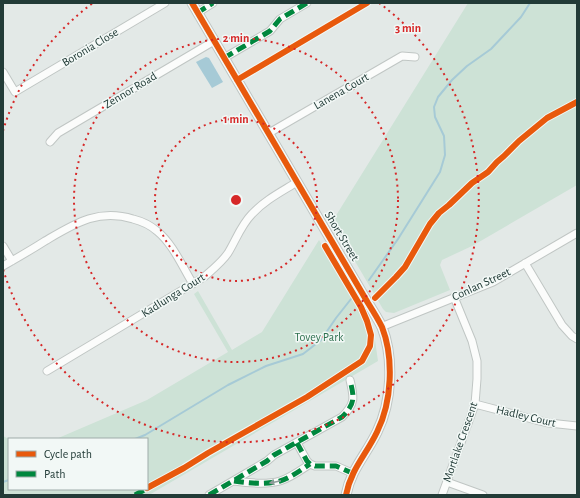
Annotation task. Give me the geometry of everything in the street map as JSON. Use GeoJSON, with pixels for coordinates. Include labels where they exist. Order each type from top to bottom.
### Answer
{"type":"FeatureCollection","features":[{"type":"Feature","properties":{"kind":"street","name":"Boronia Close"},"geometry":{"type":"LineString","coordinates":[[3,72],[14,92],[165,3]]}},
{"type":"Feature","properties":{"kind":"street","name":"Short Street"},"geometry":{"type":"LineString","coordinates":[[192,3],[368,303],[381,327],[386,341],[390,374],[389,391],[385,410],[377,432],[352,473],[346,495]]}},
{"type":"Feature","properties":{"kind":"street"},"geometry":{"type":"LineString","coordinates":[[197,13],[213,3]]}},
{"type":"Feature","properties":{"kind":"street"},"geometry":{"type":"LineString","coordinates":[[224,58],[270,31],[280,19],[307,3]]}},
{"type":"Feature","properties":{"kind":"street","name":"Zennor Road"},"geometry":{"type":"LineString","coordinates":[[50,142],[58,133],[214,41]]}},
{"type":"Feature","properties":{"kind":"street","name":"Lanena Court"},"geometry":{"type":"LineString","coordinates":[[269,133],[402,56],[416,57]]}},
{"type":"Feature","properties":{"kind":"street","name":"Kadlunga Court"},"geometry":{"type":"LineString","coordinates":[[48,371],[204,277],[227,255],[241,228],[251,215],[266,201],[297,182]]}},
{"type":"Feature","properties":{"kind":"street"},"geometry":{"type":"LineString","coordinates":[[3,266],[71,226],[89,218],[107,215],[124,216],[141,221],[157,231],[170,246],[193,284]]}},
{"type":"Feature","properties":{"kind":"street","name":"Conlan Street"},"geometry":{"type":"LineString","coordinates":[[381,327],[492,282],[577,233]]}},
{"type":"Feature","properties":{"kind":"street"},"geometry":{"type":"LineString","coordinates":[[3,246],[12,261]]}},
{"type":"Feature","properties":{"kind":"street"},"geometry":{"type":"LineString","coordinates":[[525,263],[562,325],[572,336],[577,339]]}},
{"type":"Feature","properties":{"kind":"street","name":"Mortlake Crescent"},"geometry":{"type":"LineString","coordinates":[[442,495],[475,404],[477,379],[476,361],[472,341],[454,297]]}},
{"type":"Feature","properties":{"kind":"street"},"geometry":{"type":"LineString","coordinates":[[209,495],[342,417],[352,405],[354,395],[350,380]]}},
{"type":"Feature","properties":{"kind":"street","name":"Hadley Court"},"geometry":{"type":"LineString","coordinates":[[475,404],[542,422],[577,426]]}},
{"type":"Feature","properties":{"kind":"street"},"geometry":{"type":"LineString","coordinates":[[297,443],[310,464],[315,466],[336,466],[352,473]]}},
{"type":"Feature","properties":{"kind":"street"},"geometry":{"type":"LineString","coordinates":[[234,481],[270,483],[281,481],[310,464]]}},
{"type":"Feature","properties":{"kind":"street"},"geometry":{"type":"LineString","coordinates":[[447,482],[483,495]]}},
{"type":"Feature","properties":{"kind":"green space"},"geometry":{"type":"Polygon","coordinates":[[[361,3],[371,3],[246,76],[243,72],[361,3]]]}},
{"type":"Feature","properties":{"kind":"green space"},"geometry":{"type":"Polygon","coordinates":[[[468,3],[577,3],[577,185],[472,246],[442,260],[440,265],[450,290],[394,313],[386,312],[332,222],[468,3]]]}},
{"type":"Feature","properties":{"kind":"green space","name":"Tovey Park"},"geometry":{"type":"Polygon","coordinates":[[[319,240],[367,320],[375,340],[378,361],[149,495],[3,495],[3,436],[8,438],[8,490],[148,490],[148,438],[58,438],[147,400],[228,352],[194,294],[198,291],[232,350],[262,332],[319,240]]]}},
{"type":"Feature","properties":{"kind":"water"},"geometry":{"type":"Polygon","coordinates":[[[206,57],[209,58],[223,82],[212,88],[196,62],[206,57]]]}},
{"type":"Feature","properties":{"kind":"waterway"},"geometry":{"type":"LineString","coordinates":[[369,280],[398,239],[440,172],[445,155],[444,136],[435,117],[434,107],[438,97],[452,80],[467,66],[491,49],[521,17],[530,3]]}},
{"type":"Feature","properties":{"kind":"waterway"},"geometry":{"type":"LineString","coordinates":[[138,438],[145,435],[228,385],[266,366],[303,354],[321,340],[351,299]]}},
{"type":"Feature","properties":{"kind":"waterway"},"geometry":{"type":"LineString","coordinates":[[3,482],[8,480]]}},
{"type":"Feature","properties":{"kind":"marked path"},"geometry":{"type":"LineString","coordinates":[[197,13],[213,3]]}},
{"type":"Feature","properties":{"kind":"marked path"},"geometry":{"type":"LineString","coordinates":[[224,58],[270,31],[280,19],[307,3]]}},
{"type":"Feature","properties":{"kind":"marked path"},"geometry":{"type":"LineString","coordinates":[[209,495],[267,461],[274,455],[342,417],[350,408],[353,400],[350,380]]}},
{"type":"Feature","properties":{"kind":"marked path"},"geometry":{"type":"LineString","coordinates":[[297,443],[310,464],[315,466],[336,466],[352,473]]}},
{"type":"Feature","properties":{"kind":"marked path"},"geometry":{"type":"LineString","coordinates":[[234,481],[257,483],[280,481],[288,478],[310,464]]}},
{"type":"Feature","properties":{"kind":"marked path"},"geometry":{"type":"LineString","coordinates":[[135,495],[144,490]]}},
{"type":"Feature","properties":{"kind":"cycle path"},"geometry":{"type":"LineString","coordinates":[[192,3],[377,318],[386,339],[390,366],[390,380],[386,407],[377,432],[351,477],[346,495]]}},
{"type":"Feature","properties":{"kind":"cycle path"},"geometry":{"type":"LineString","coordinates":[[237,80],[367,3]]}},
{"type":"Feature","properties":{"kind":"cycle path"},"geometry":{"type":"LineString","coordinates":[[375,298],[405,267],[430,224],[439,213],[472,183],[488,172],[519,141],[547,118],[577,102]]}},
{"type":"Feature","properties":{"kind":"cycle path"},"geometry":{"type":"LineString","coordinates":[[148,487],[307,397],[362,361],[370,346],[371,335],[367,321],[361,307],[325,246]]}}]}
